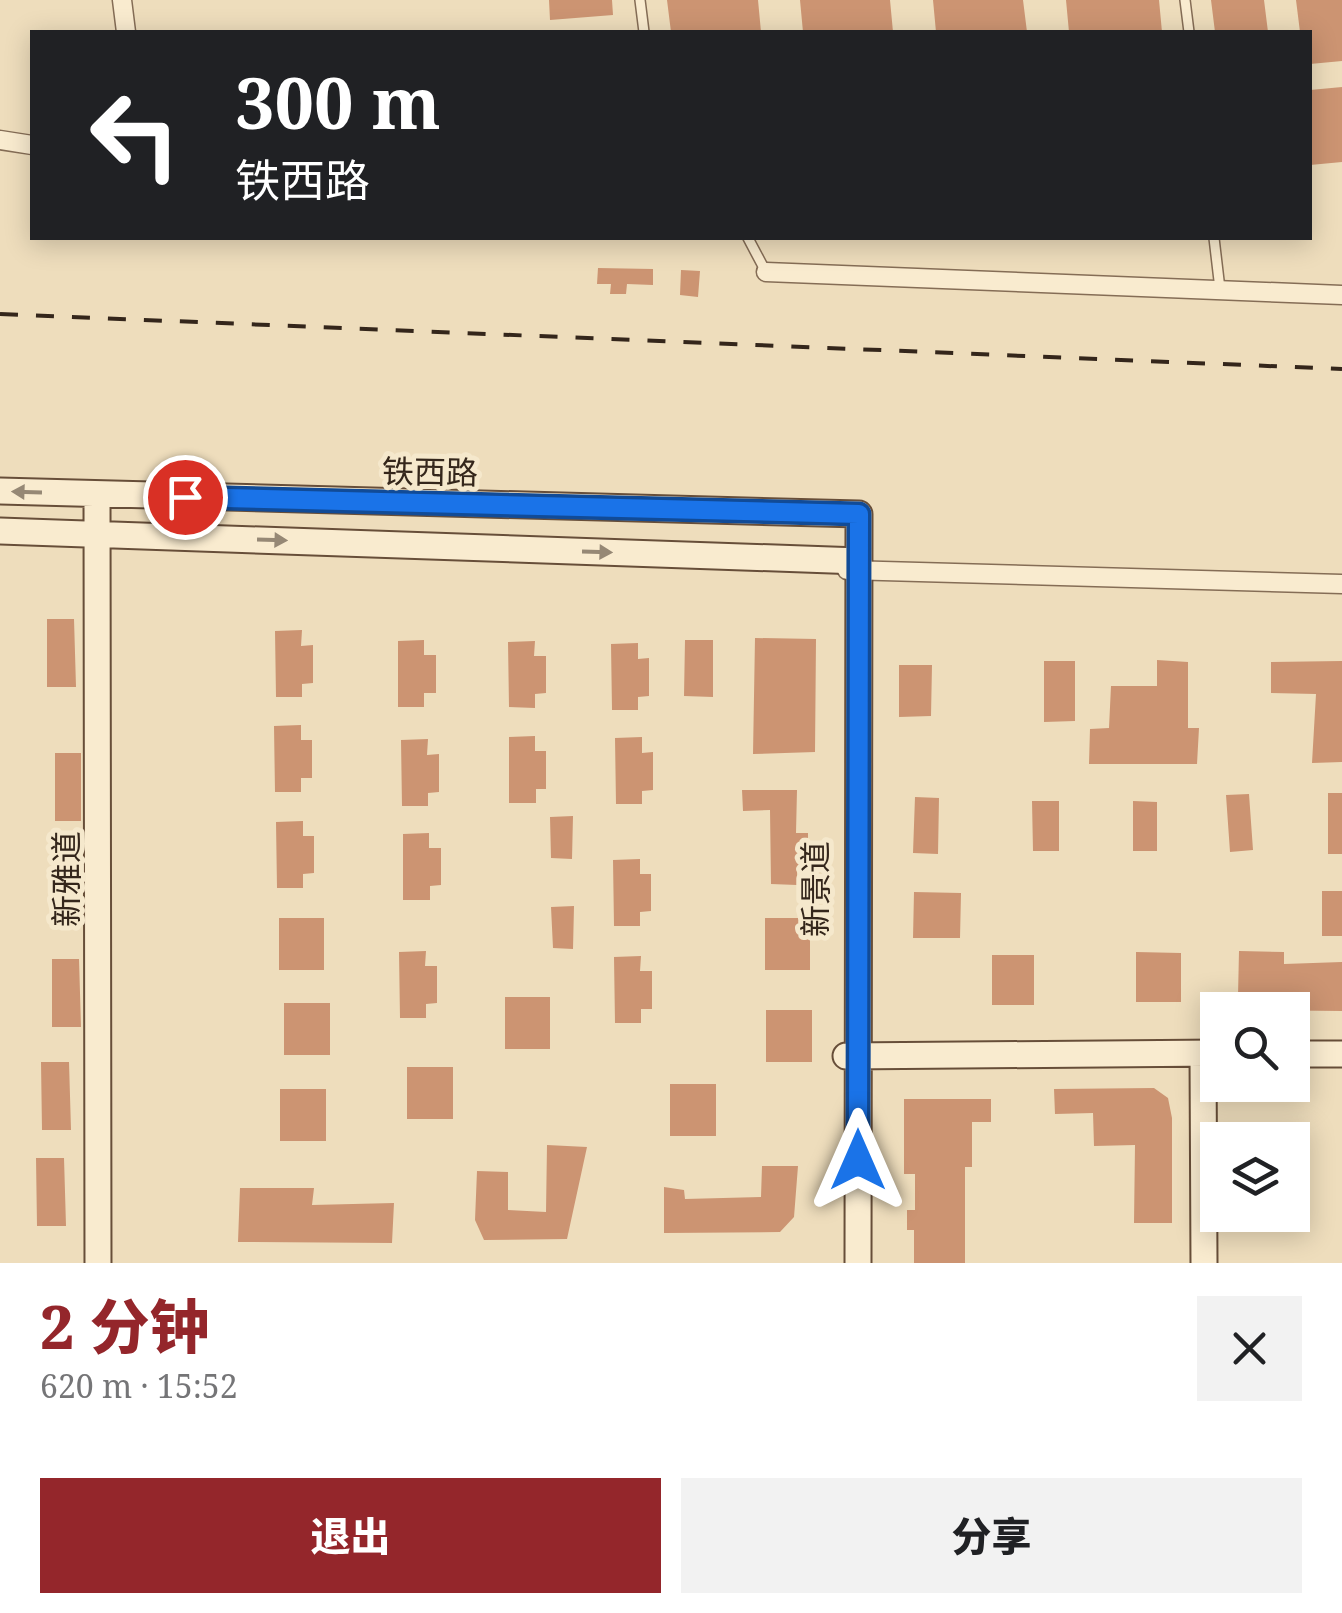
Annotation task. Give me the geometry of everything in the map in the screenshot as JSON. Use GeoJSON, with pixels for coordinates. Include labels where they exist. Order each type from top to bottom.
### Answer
{"type":"FeatureCollection","features":[{"type":"Feature","properties":{"kind":"street"},"geometry":{"type":"LineString","coordinates":[[122,0],[126,30]]}},
{"type":"Feature","properties":{"kind":"street"},"geometry":{"type":"LineString","coordinates":[[0,140],[30,145]]}},
{"type":"Feature","properties":{"kind":"street"},"geometry":{"type":"LineString","coordinates":[[766,272],[1342,296]]}},
{"type":"Feature","properties":{"kind":"street","name":"铁西路"},"geometry":{"type":"LineString","coordinates":[[0,492],[853,514]]}},
{"type":"Feature","properties":{"kind":"street","name":"新雅道"},"geometry":{"type":"LineString","coordinates":[[98,1263],[102,495]]}},
{"type":"Feature","properties":{"kind":"street","name":"新景道"},"geometry":{"type":"LineString","coordinates":[[846,1263],[852,1056],[853,514]]}},
{"type":"Feature","properties":{"kind":"street"},"geometry":{"type":"LineString","coordinates":[[0,531],[1342,584]]}},
{"type":"Feature","properties":{"kind":"street","name":"新雅道"},"geometry":{"type":"LineString","coordinates":[[102,534],[108,1263]]}},
{"type":"Feature","properties":{"kind":"street"},"geometry":{"type":"LineString","coordinates":[[852,1056],[1200,1053]]}},
{"type":"Feature","properties":{"kind":"street"},"geometry":{"type":"LineString","coordinates":[[1310,1054],[1342,1054]]}},
{"type":"Feature","properties":{"kind":"street","name":"新景道"},"geometry":{"type":"LineString","coordinates":[[852,1056],[858,1263]]}},
{"type":"Feature","properties":{"kind":"street"},"geometry":{"type":"LineString","coordinates":[[1204,1263],[1209,1102]]}},
{"type":"Feature","properties":{"kind":"lane"},"geometry":{"type":"LineString","coordinates":[[640,0],[644,30]]}},
{"type":"Feature","properties":{"kind":"lane"},"geometry":{"type":"LineString","coordinates":[[1185,0],[1189,30]]}},
{"type":"Feature","properties":{"kind":"lane"},"geometry":{"type":"LineString","coordinates":[[749,240],[766,272]]}},
{"type":"Feature","properties":{"kind":"lane"},"geometry":{"type":"LineString","coordinates":[[1214,240],[1220,288]]}},
{"type":"Feature","properties":{"kind":"building"},"geometry":{"type":"Polygon","coordinates":[[[549,0],[612,0],[613,15],[550,20],[549,0]]]}},
{"type":"Feature","properties":{"kind":"building"},"geometry":{"type":"Polygon","coordinates":[[[667,0],[758,0],[761,30],[671,30],[667,0]]]}},
{"type":"Feature","properties":{"kind":"building"},"geometry":{"type":"Polygon","coordinates":[[[800,0],[890,0],[893,30],[803,30],[800,0]]]}},
{"type":"Feature","properties":{"kind":"building"},"geometry":{"type":"Polygon","coordinates":[[[933,0],[1023,0],[1027,30],[936,30],[933,0]]]}},
{"type":"Feature","properties":{"kind":"building"},"geometry":{"type":"Polygon","coordinates":[[[1066,0],[1159,0],[1162,30],[1069,30],[1066,0]]]}},
{"type":"Feature","properties":{"kind":"building"},"geometry":{"type":"Polygon","coordinates":[[[1211,0],[1264,0],[1268,30],[1215,30],[1211,0]]]}},
{"type":"Feature","properties":{"kind":"building"},"geometry":{"type":"Polygon","coordinates":[[[1296,0],[1342,0],[1342,61],[1312,64],[1312,30],[1300,30],[1296,0]]]}},
{"type":"Feature","properties":{"kind":"building"},"geometry":{"type":"Polygon","coordinates":[[[1342,87],[1342,162],[1312,165],[1312,90],[1342,87]]]}},
{"type":"Feature","properties":{"kind":"building"},"geometry":{"type":"Polygon","coordinates":[[[598,268],[653,269],[653,285],[627,284],[626,294],[610,294],[611,284],[597,284],[598,268]]]}},
{"type":"Feature","properties":{"kind":"building"},"geometry":{"type":"Polygon","coordinates":[[[681,270],[700,271],[698,297],[680,295],[681,270]]]}},
{"type":"Feature","properties":{"kind":"building"},"geometry":{"type":"Polygon","coordinates":[[[47,619],[74,619],[76,687],[47,687],[47,619]]]}},
{"type":"Feature","properties":{"kind":"building"},"geometry":{"type":"Polygon","coordinates":[[[302,630],[301,646],[313,645],[313,683],[302,684],[302,697],[276,697],[275,631],[302,630]]]}},
{"type":"Feature","properties":{"kind":"building"},"geometry":{"type":"Polygon","coordinates":[[[755,638],[816,639],[815,752],[753,754],[755,638]]]}},
{"type":"Feature","properties":{"kind":"building"},"geometry":{"type":"Polygon","coordinates":[[[424,640],[424,655],[436,655],[436,693],[424,693],[424,707],[398,707],[398,641],[424,640]]]}},
{"type":"Feature","properties":{"kind":"building"},"geometry":{"type":"Polygon","coordinates":[[[685,640],[713,640],[713,697],[684,696],[685,640]]]}},
{"type":"Feature","properties":{"kind":"building"},"geometry":{"type":"Polygon","coordinates":[[[535,641],[534,656],[546,656],[546,693],[535,694],[535,708],[509,707],[508,642],[535,641]]]}},
{"type":"Feature","properties":{"kind":"building"},"geometry":{"type":"Polygon","coordinates":[[[638,643],[638,659],[649,658],[649,696],[638,697],[638,710],[612,710],[611,644],[638,643]]]}},
{"type":"Feature","properties":{"kind":"building"},"geometry":{"type":"Polygon","coordinates":[[[1157,660],[1188,662],[1188,728],[1199,728],[1197,764],[1089,764],[1090,729],[1109,728],[1111,686],[1157,686],[1157,660]]]}},
{"type":"Feature","properties":{"kind":"building"},"geometry":{"type":"Polygon","coordinates":[[[1044,661],[1075,661],[1075,721],[1044,722],[1044,661]]]}},
{"type":"Feature","properties":{"kind":"building"},"geometry":{"type":"Polygon","coordinates":[[[1342,661],[1342,762],[1312,763],[1316,694],[1271,693],[1271,662],[1342,661]]]}},
{"type":"Feature","properties":{"kind":"building"},"geometry":{"type":"Polygon","coordinates":[[[899,665],[932,665],[931,716],[899,717],[899,665]]]}},
{"type":"Feature","properties":{"kind":"building"},"geometry":{"type":"Polygon","coordinates":[[[301,725],[301,740],[312,740],[312,778],[301,778],[301,792],[275,792],[274,726],[301,725]]]}},
{"type":"Feature","properties":{"kind":"building"},"geometry":{"type":"Polygon","coordinates":[[[535,736],[535,751],[546,751],[546,789],[536,789],[536,803],[509,803],[509,737],[535,736]]]}},
{"type":"Feature","properties":{"kind":"building"},"geometry":{"type":"Polygon","coordinates":[[[642,737],[642,753],[653,752],[653,790],[642,791],[642,804],[616,804],[615,738],[642,737]]]}},
{"type":"Feature","properties":{"kind":"building"},"geometry":{"type":"Polygon","coordinates":[[[428,739],[427,755],[439,754],[439,792],[428,793],[428,806],[402,806],[401,740],[428,739]]]}},
{"type":"Feature","properties":{"kind":"building"},"geometry":{"type":"Polygon","coordinates":[[[55,753],[81,753],[81,821],[55,821],[55,753]]]}},
{"type":"Feature","properties":{"kind":"building"},"geometry":{"type":"Polygon","coordinates":[[[742,790],[797,790],[796,833],[808,833],[808,870],[797,871],[797,885],[771,884],[770,810],[743,811],[742,790]]]}},
{"type":"Feature","properties":{"kind":"building"},"geometry":{"type":"Polygon","coordinates":[[[1328,793],[1342,793],[1342,854],[1328,854],[1328,793]]]}},
{"type":"Feature","properties":{"kind":"building"},"geometry":{"type":"Polygon","coordinates":[[[1249,794],[1253,850],[1230,852],[1226,795],[1249,794]]]}},
{"type":"Feature","properties":{"kind":"building"},"geometry":{"type":"Polygon","coordinates":[[[915,797],[939,798],[938,854],[913,853],[915,797]]]}},
{"type":"Feature","properties":{"kind":"building"},"geometry":{"type":"Polygon","coordinates":[[[1032,801],[1059,801],[1059,851],[1033,851],[1032,801]]]}},
{"type":"Feature","properties":{"kind":"building"},"geometry":{"type":"Polygon","coordinates":[[[1133,801],[1157,802],[1157,851],[1133,851],[1133,801]]]}},
{"type":"Feature","properties":{"kind":"building"},"geometry":{"type":"Polygon","coordinates":[[[573,816],[572,859],[551,858],[550,817],[573,816]]]}},
{"type":"Feature","properties":{"kind":"building"},"geometry":{"type":"Polygon","coordinates":[[[303,821],[303,836],[314,836],[314,873],[303,874],[303,888],[277,888],[276,822],[303,821]]]}},
{"type":"Feature","properties":{"kind":"building"},"geometry":{"type":"Polygon","coordinates":[[[429,833],[429,848],[441,848],[441,885],[430,886],[430,900],[403,900],[403,834],[429,833]]]}},
{"type":"Feature","properties":{"kind":"building"},"geometry":{"type":"Polygon","coordinates":[[[640,859],[640,874],[651,874],[651,911],[640,912],[640,926],[614,926],[613,860],[640,859]]]}},
{"type":"Feature","properties":{"kind":"building"},"geometry":{"type":"Polygon","coordinates":[[[1322,891],[1342,891],[1342,936],[1322,936],[1322,891]]]}},
{"type":"Feature","properties":{"kind":"building"},"geometry":{"type":"Polygon","coordinates":[[[914,892],[961,893],[960,938],[913,938],[914,892]]]}},
{"type":"Feature","properties":{"kind":"building"},"geometry":{"type":"Polygon","coordinates":[[[574,906],[573,949],[553,948],[551,907],[574,906]]]}},
{"type":"Feature","properties":{"kind":"building"},"geometry":{"type":"Polygon","coordinates":[[[279,918],[324,918],[324,970],[279,970],[279,918]]]}},
{"type":"Feature","properties":{"kind":"building"},"geometry":{"type":"Polygon","coordinates":[[[765,918],[810,918],[810,970],[765,970],[765,918]]]}},
{"type":"Feature","properties":{"kind":"building"},"geometry":{"type":"Polygon","coordinates":[[[426,951],[425,966],[437,966],[437,1003],[426,1004],[426,1018],[400,1018],[399,952],[426,951]]]}},
{"type":"Feature","properties":{"kind":"building"},"geometry":{"type":"Polygon","coordinates":[[[1239,951],[1284,952],[1284,964],[1342,962],[1342,1011],[1310,1011],[1310,992],[1238,992],[1239,951]]]}},
{"type":"Feature","properties":{"kind":"building"},"geometry":{"type":"Polygon","coordinates":[[[1136,952],[1181,953],[1181,1002],[1136,1002],[1136,952]]]}},
{"type":"Feature","properties":{"kind":"building"},"geometry":{"type":"Polygon","coordinates":[[[992,955],[1034,955],[1034,1005],[992,1005],[992,955]]]}},
{"type":"Feature","properties":{"kind":"building"},"geometry":{"type":"Polygon","coordinates":[[[641,956],[640,971],[652,971],[652,1009],[641,1009],[641,1023],[615,1023],[614,957],[641,956]]]}},
{"type":"Feature","properties":{"kind":"building"},"geometry":{"type":"Polygon","coordinates":[[[52,959],[79,959],[81,1027],[52,1027],[52,959]]]}},
{"type":"Feature","properties":{"kind":"building"},"geometry":{"type":"Polygon","coordinates":[[[505,997],[550,997],[550,1049],[505,1049],[505,997]]]}},
{"type":"Feature","properties":{"kind":"building"},"geometry":{"type":"Polygon","coordinates":[[[284,1003],[330,1003],[330,1055],[284,1055],[284,1003]]]}},
{"type":"Feature","properties":{"kind":"building"},"geometry":{"type":"Polygon","coordinates":[[[766,1010],[812,1010],[812,1062],[766,1062],[766,1010]]]}},
{"type":"Feature","properties":{"kind":"building"},"geometry":{"type":"Polygon","coordinates":[[[41,1062],[69,1062],[71,1130],[42,1130],[41,1062]]]}},
{"type":"Feature","properties":{"kind":"building"},"geometry":{"type":"Polygon","coordinates":[[[407,1067],[453,1067],[453,1119],[407,1119],[407,1067]]]}},
{"type":"Feature","properties":{"kind":"building"},"geometry":{"type":"Polygon","coordinates":[[[670,1084],[716,1084],[716,1136],[670,1136],[670,1084]]]}},
{"type":"Feature","properties":{"kind":"building"},"geometry":{"type":"Polygon","coordinates":[[[1154,1088],[1168,1098],[1172,1118],[1172,1223],[1134,1223],[1135,1145],[1094,1146],[1093,1113],[1055,1114],[1054,1089],[1154,1088]]]}},
{"type":"Feature","properties":{"kind":"building"},"geometry":{"type":"Polygon","coordinates":[[[280,1089],[326,1089],[326,1141],[280,1141],[280,1089]]]}},
{"type":"Feature","properties":{"kind":"building"},"geometry":{"type":"Polygon","coordinates":[[[904,1099],[991,1099],[991,1122],[972,1122],[972,1167],[965,1167],[965,1263],[914,1263],[914,1230],[907,1230],[907,1210],[915,1210],[915,1174],[904,1174],[904,1099]]]}},
{"type":"Feature","properties":{"kind":"building"},"geometry":{"type":"Polygon","coordinates":[[[547,1145],[587,1147],[567,1239],[484,1240],[475,1220],[477,1171],[508,1172],[508,1210],[546,1212],[547,1145]]]}},
{"type":"Feature","properties":{"kind":"building"},"geometry":{"type":"Polygon","coordinates":[[[36,1158],[64,1158],[66,1226],[37,1226],[36,1158]]]}},
{"type":"Feature","properties":{"kind":"building"},"geometry":{"type":"Polygon","coordinates":[[[762,1166],[798,1166],[794,1217],[780,1232],[664,1233],[664,1187],[684,1190],[685,1199],[761,1197],[762,1166]]]}},
{"type":"Feature","properties":{"kind":"building"},"geometry":{"type":"Polygon","coordinates":[[[240,1188],[314,1188],[312,1205],[394,1203],[392,1243],[238,1242],[240,1188]]]}},
{"type":"Feature","properties":{"kind":"railway"},"geometry":{"type":"LineString","coordinates":[[0,314],[1342,369]]}},
{"type":"Feature","properties":{"kind":"route"},"geometry":{"type":"LineString","coordinates":[[185,497],[859,514],[858,1160]]}}]}
